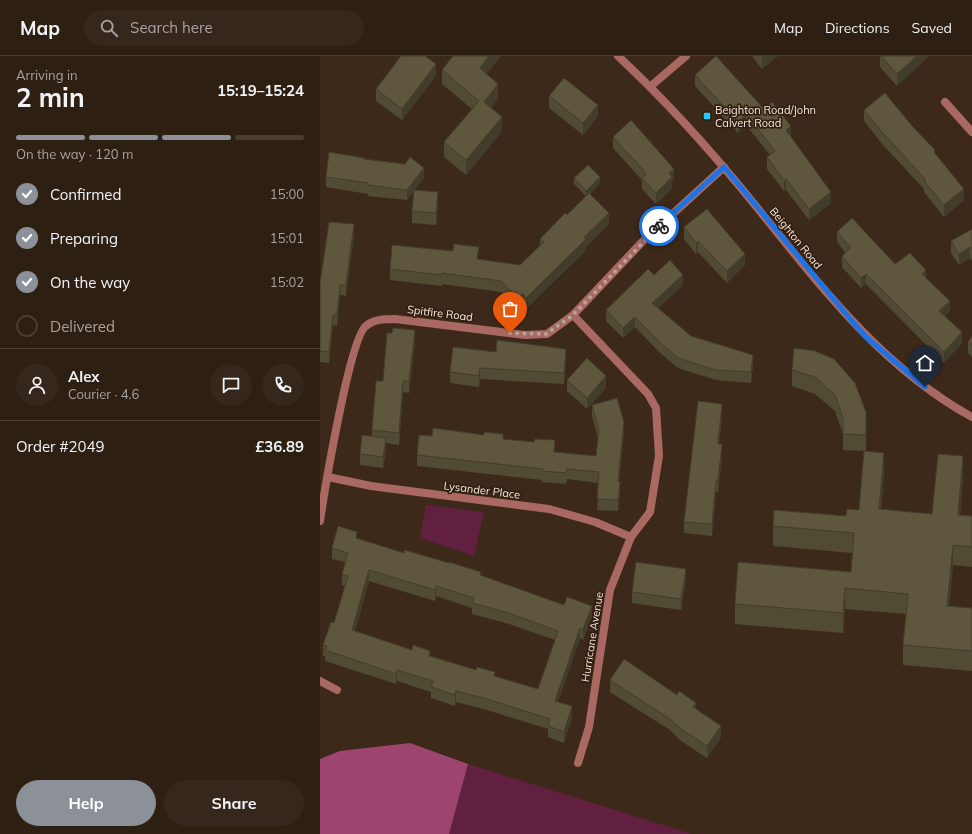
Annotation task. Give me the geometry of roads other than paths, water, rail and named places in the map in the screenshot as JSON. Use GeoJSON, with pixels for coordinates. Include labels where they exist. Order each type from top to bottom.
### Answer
{"type":"FeatureCollection","features":[{"type":"Feature","properties":{"kind":"street","name":"Beighton Road"},"geometry":{"type":"LineString","coordinates":[[618,56],[651,86],[695,133],[866,337],[914,379],[972,417]]}},
{"type":"Feature","properties":{"kind":"street"},"geometry":{"type":"LineString","coordinates":[[651,86],[686,56]]}},
{"type":"Feature","properties":{"kind":"street"},"geometry":{"type":"LineString","coordinates":[[945,102],[972,132]]}},
{"type":"Feature","properties":{"kind":"street","name":"Spitfire Road"},"geometry":{"type":"LineString","coordinates":[[328,478],[332,451],[350,366],[364,326],[377,320],[395,319],[525,335],[546,334],[573,315],[643,241],[724,167]]}},
{"type":"Feature","properties":{"kind":"street","name":"Hurricane Avenue"},"geometry":{"type":"LineString","coordinates":[[573,315],[648,394],[656,408],[659,456],[650,512],[631,537],[610,590],[589,727],[578,763]]}},
{"type":"Feature","properties":{"kind":"street"},"geometry":{"type":"LineString","coordinates":[[320,521],[328,478]]}},
{"type":"Feature","properties":{"kind":"street","name":"Lysander Place"},"geometry":{"type":"LineString","coordinates":[[328,478],[371,486],[549,509],[595,522],[631,537]]}},
{"type":"Feature","properties":{"kind":"street"},"geometry":{"type":"LineString","coordinates":[[320,681],[337,690]]}},
{"type":"Feature","properties":{"kind":"place","name":"Beighton Road/John Calvert Road"},"geometry":{"type":"Point","coordinates":[707,116]}}]}
